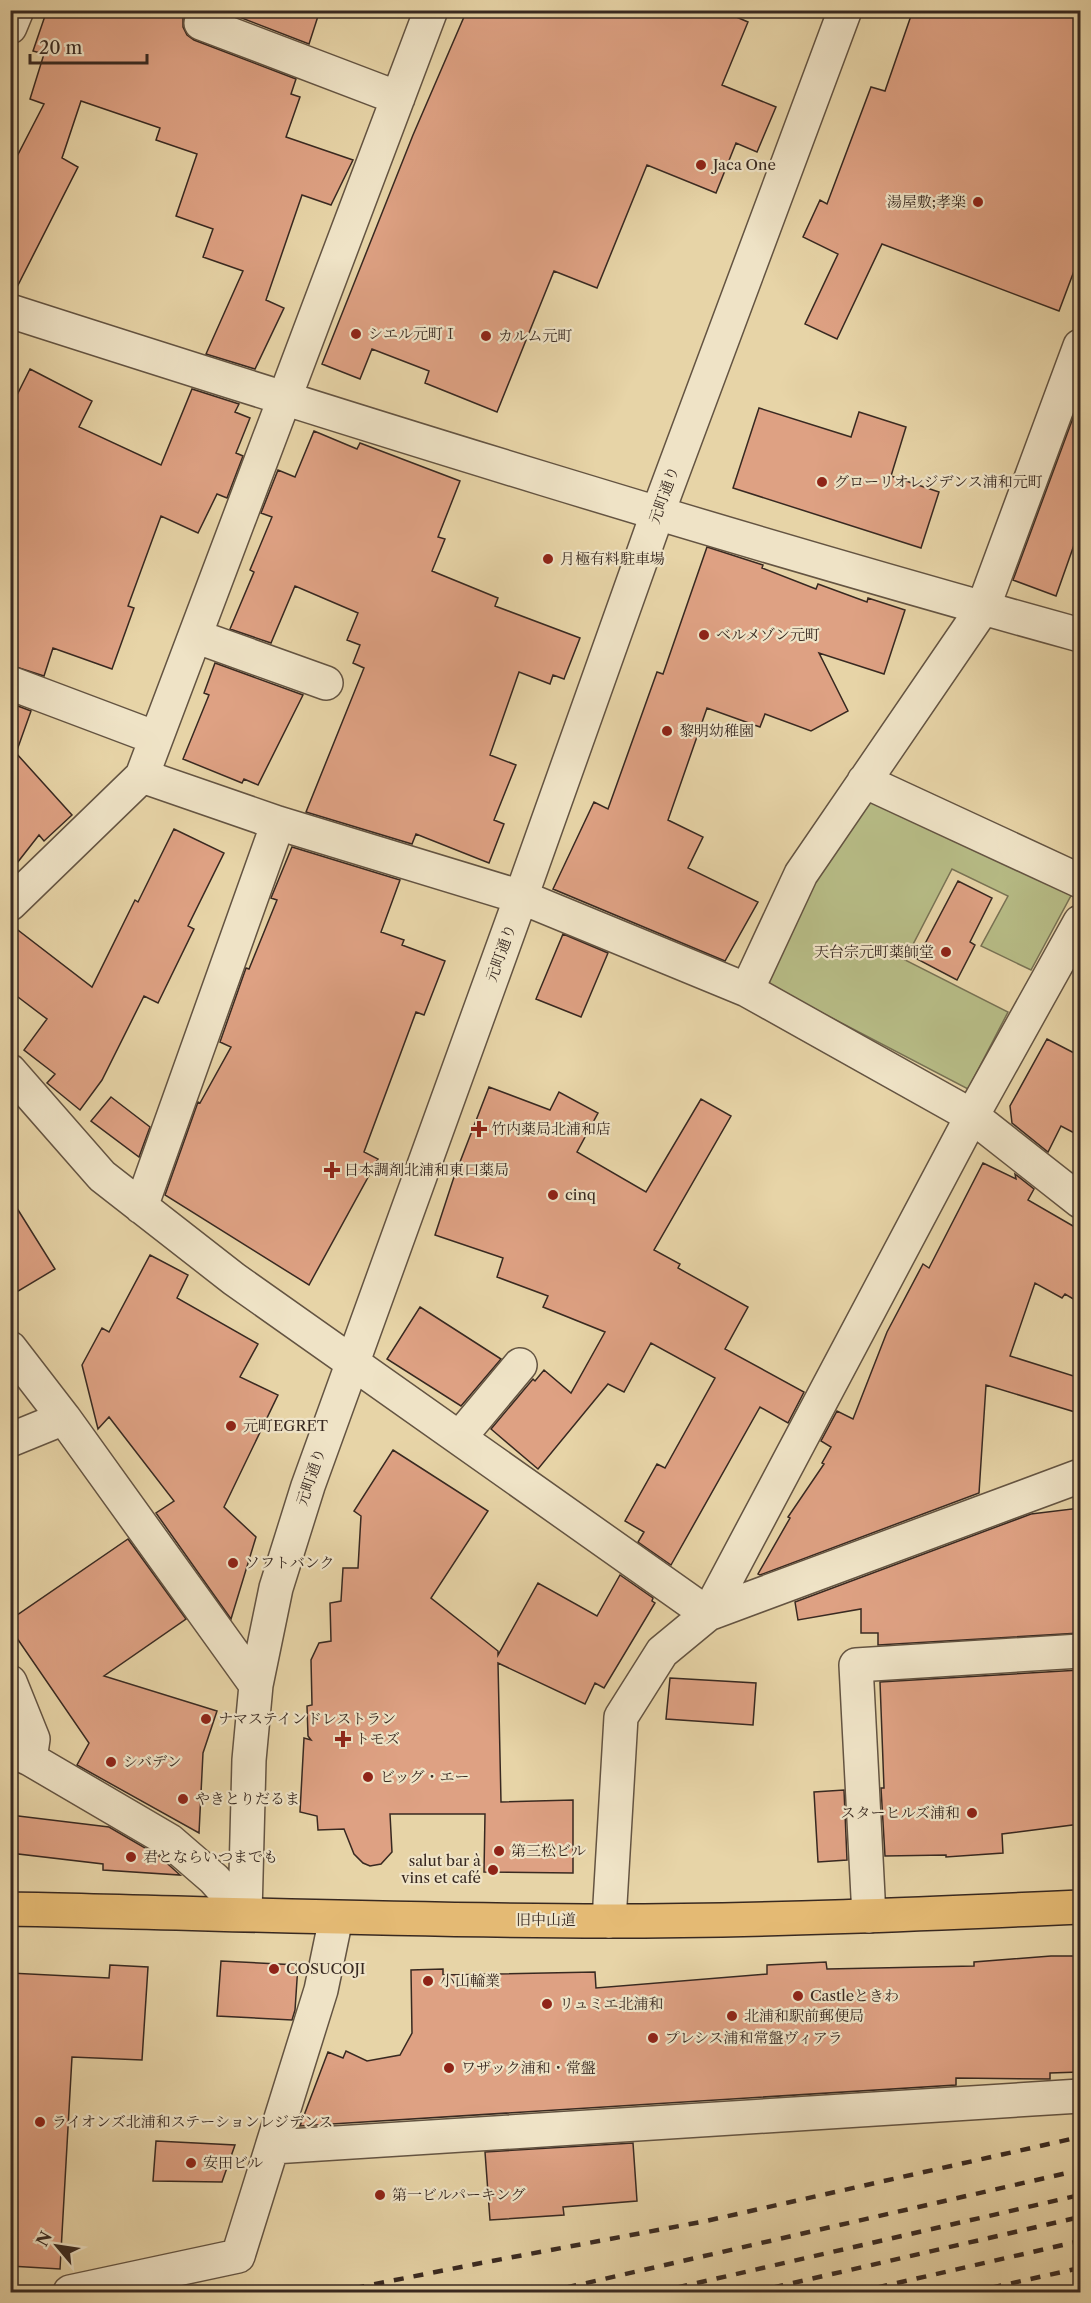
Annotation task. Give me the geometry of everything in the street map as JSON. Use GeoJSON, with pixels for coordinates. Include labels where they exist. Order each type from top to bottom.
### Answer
{"type":"FeatureCollection","features":[{"type":"Feature","properties":{"kind":"main road","name":"旧中山道"},"geometry":{"type":"LineString","coordinates":[[10,1909],[336,1918],[609,1921],[869,1916],[1080,1908]]}},
{"type":"Feature","properties":{"kind":"street"},"geometry":{"type":"LineString","coordinates":[[10,27],[17,10]]}},
{"type":"Feature","properties":{"kind":"street"},"geometry":{"type":"LineString","coordinates":[[10,904],[142,776],[431,10]]}},
{"type":"Feature","properties":{"kind":"street","name":"元町通り"},"geometry":{"type":"LineString","coordinates":[[245,1914],[249,1760],[256,1685],[276,1588],[308,1486],[522,897],[658,512],[845,10]]}},
{"type":"Feature","properties":{"kind":"street"},"geometry":{"type":"LineString","coordinates":[[201,23],[398,98]]}},
{"type":"Feature","properties":{"kind":"street"},"geometry":{"type":"LineString","coordinates":[[10,311],[285,399],[658,512],[1080,635]]}},
{"type":"Feature","properties":{"kind":"street"},"geometry":{"type":"LineString","coordinates":[[747,990],[801,874],[982,608],[1080,346]]}},
{"type":"Feature","properties":{"kind":"street"},"geometry":{"type":"LineString","coordinates":[[195,636],[326,682]]}},
{"type":"Feature","properties":{"kind":"street"},"geometry":{"type":"LineString","coordinates":[[10,683],[156,738]]}},
{"type":"Feature","properties":{"kind":"street"},"geometry":{"type":"LineString","coordinates":[[142,776],[278,824],[522,897],[747,990],[972,1116],[1080,1201]]}},
{"type":"Feature","properties":{"kind":"street"},"geometry":{"type":"LineString","coordinates":[[864,781],[1080,881]]}},
{"type":"Feature","properties":{"kind":"street"},"geometry":{"type":"LineString","coordinates":[[141,1207],[278,824]]}},
{"type":"Feature","properties":{"kind":"street"},"geometry":{"type":"LineString","coordinates":[[708,1614],[972,1116],[1080,922]]}},
{"type":"Feature","properties":{"kind":"street"},"geometry":{"type":"LineString","coordinates":[[10,1071],[102,1176],[141,1207],[234,1279],[708,1614]]}},
{"type":"Feature","properties":{"kind":"street"},"geometry":{"type":"LineString","coordinates":[[10,1348],[64,1418],[256,1685]]}},
{"type":"Feature","properties":{"kind":"street"},"geometry":{"type":"LineString","coordinates":[[459,1438],[520,1365]]}},
{"type":"Feature","properties":{"kind":"street"},"geometry":{"type":"LineString","coordinates":[[10,1440],[64,1418]]}},
{"type":"Feature","properties":{"kind":"street"},"geometry":{"type":"LineString","coordinates":[[609,1921],[621,1717],[662,1652],[708,1614],[1080,1476]]}},
{"type":"Feature","properties":{"kind":"street"},"geometry":{"type":"LineString","coordinates":[[869,1916],[856,1665],[1080,1651]]}},
{"type":"Feature","properties":{"kind":"street"},"geometry":{"type":"LineString","coordinates":[[10,1682],[33,1739],[20,1755],[170,1841],[214,1879],[245,1914]]}},
{"type":"Feature","properties":{"kind":"street"},"geometry":{"type":"LineString","coordinates":[[70,2292],[238,2256],[321,1990],[336,1918]]}},
{"type":"Feature","properties":{"kind":"street"},"geometry":{"type":"LineString","coordinates":[[273,2147],[1080,2096]]}},
{"type":"Feature","properties":{"kind":"green space"},"geometry":{"type":"Polygon","coordinates":[[[871,795],[1074,890],[1031,970],[981,946],[1008,896],[952,869],[905,960],[1008,1012],[968,1089],[763,982],[812,877],[871,795]]]}},
{"type":"Feature","properties":{"kind":"building"},"geometry":{"type":"Polygon","coordinates":[[[47,10],[188,10],[183,17],[183,27],[187,35],[194,40],[296,79],[291,94],[300,97],[286,137],[353,160],[331,205],[302,195],[266,300],[284,308],[255,369],[206,354],[243,271],[203,257],[213,229],[176,216],[197,154],[156,140],[160,128],[81,101],[62,158],[78,167],[14,293],[10,293],[10,170],[44,104],[30,99],[44,54],[33,51],[47,10]]]}},
{"type":"Feature","properties":{"kind":"building"},"geometry":{"type":"Polygon","coordinates":[[[221,10],[320,10],[309,44],[221,10]]]}},
{"type":"Feature","properties":{"kind":"building"},"geometry":{"type":"Polygon","coordinates":[[[467,10],[720,10],[748,22],[722,85],[776,107],[757,152],[736,143],[716,193],[647,165],[597,288],[554,271],[497,412],[425,383],[429,371],[372,349],[360,379],[322,364],[413,135],[467,10]]]}},
{"type":"Feature","properties":{"kind":"building"},"geometry":{"type":"Polygon","coordinates":[[[913,10],[1080,10],[1080,255],[1059,311],[882,244],[837,339],[805,324],[838,254],[803,237],[820,200],[827,204],[871,87],[885,91],[913,10]]]}},
{"type":"Feature","properties":{"kind":"building"},"geometry":{"type":"Polygon","coordinates":[[[30,369],[92,401],[79,427],[161,465],[192,389],[239,404],[235,412],[250,418],[236,453],[243,456],[227,498],[217,494],[198,533],[161,516],[128,606],[134,608],[112,669],[53,648],[44,676],[10,665],[10,409],[30,369]]]}},
{"type":"Feature","properties":{"kind":"building"},"geometry":{"type":"Polygon","coordinates":[[[1080,399],[1080,528],[1056,596],[1013,580],[1080,399]]]}},
{"type":"Feature","properties":{"kind":"building","name":"グローリオレジデンス浦和元町"},"geometry":{"type":"Polygon","coordinates":[[[759,408],[851,437],[859,412],[906,427],[891,476],[939,492],[921,548],[733,488],[759,408]]]}},
{"type":"Feature","properties":{"kind":"building"},"geometry":{"type":"Polygon","coordinates":[[[314,431],[357,449],[360,443],[460,481],[438,537],[445,539],[432,571],[498,598],[495,606],[580,638],[564,679],[553,675],[550,684],[519,672],[490,755],[516,765],[494,820],[504,824],[489,863],[416,834],[412,844],[306,812],[364,668],[353,663],[360,645],[347,640],[358,613],[295,586],[271,643],[230,629],[254,572],[250,570],[272,517],[261,513],[278,470],[295,477],[314,431]]]}},
{"type":"Feature","properties":{"kind":"building"},"geometry":{"type":"Polygon","coordinates":[[[707,547],[763,565],[762,568],[816,589],[818,584],[867,602],[868,598],[905,610],[884,674],[819,653],[848,711],[811,731],[765,714],[760,727],[707,708],[668,820],[703,837],[688,868],[758,902],[725,961],[553,889],[594,802],[608,809],[657,672],[663,674],[707,547]]]}},
{"type":"Feature","properties":{"kind":"building"},"geometry":{"type":"Polygon","coordinates":[[[215,663],[303,695],[258,785],[244,779],[242,783],[183,759],[209,695],[204,693],[215,663]]]}},
{"type":"Feature","properties":{"kind":"building"},"geometry":{"type":"Polygon","coordinates":[[[10,703],[31,711],[16,753],[72,815],[44,841],[39,835],[10,872],[10,703]]]}},
{"type":"Feature","properties":{"kind":"building"},"geometry":{"type":"Polygon","coordinates":[[[174,829],[224,853],[188,926],[194,929],[158,1003],[144,996],[102,1080],[80,1110],[47,1083],[55,1074],[24,1050],[47,1019],[10,991],[10,924],[92,987],[135,900],[138,902],[174,829]]]}},
{"type":"Feature","properties":{"kind":"building"},"geometry":{"type":"Polygon","coordinates":[[[292,847],[400,880],[381,932],[404,940],[402,945],[445,961],[424,1015],[416,1012],[364,1152],[378,1159],[309,1285],[165,1195],[198,1102],[200,1103],[231,1047],[220,1042],[246,968],[249,969],[277,900],[271,898],[292,847]]]}},
{"type":"Feature","properties":{"kind":"building"},"geometry":{"type":"Polygon","coordinates":[[[958,881],[992,898],[970,942],[975,945],[957,980],[917,959],[958,881]]]}},
{"type":"Feature","properties":{"kind":"building"},"geometry":{"type":"Polygon","coordinates":[[[563,934],[608,953],[581,1017],[536,999],[563,934]]]}},
{"type":"Feature","properties":{"kind":"building"},"geometry":{"type":"Polygon","coordinates":[[[1047,1039],[1080,1056],[1080,1136],[1061,1126],[1048,1152],[1012,1123],[1010,1106],[1047,1039]]]}},
{"type":"Feature","properties":{"kind":"building"},"geometry":{"type":"Polygon","coordinates":[[[489,1087],[550,1110],[559,1092],[598,1113],[577,1152],[646,1192],[701,1099],[731,1116],[654,1250],[680,1264],[678,1268],[748,1307],[725,1349],[804,1392],[788,1423],[760,1407],[671,1565],[638,1542],[644,1532],[625,1521],[657,1464],[665,1468],[715,1378],[651,1343],[624,1392],[608,1384],[538,1469],[491,1429],[533,1379],[535,1381],[544,1370],[571,1393],[605,1332],[543,1307],[548,1296],[497,1277],[503,1258],[435,1235],[453,1180],[489,1087]]]}},
{"type":"Feature","properties":{"kind":"building"},"geometry":{"type":"Polygon","coordinates":[[[111,1097],[150,1127],[139,1157],[91,1121],[111,1097]]]}},
{"type":"Feature","properties":{"kind":"building"},"geometry":{"type":"Polygon","coordinates":[[[983,1163],[1016,1179],[1015,1174],[1034,1189],[1028,1200],[1080,1230],[1080,1303],[1065,1294],[1062,1298],[1035,1283],[1010,1356],[1080,1378],[1080,1394],[1075,1412],[986,1385],[979,1493],[758,1574],[790,1518],[788,1517],[824,1464],[822,1463],[831,1447],[821,1441],[837,1411],[853,1419],[887,1332],[923,1264],[929,1268],[983,1163]]]}},
{"type":"Feature","properties":{"kind":"building"},"geometry":{"type":"Polygon","coordinates":[[[10,1197],[55,1269],[10,1296],[10,1197]]]}},
{"type":"Feature","properties":{"kind":"building"},"geometry":{"type":"Polygon","coordinates":[[[150,1255],[188,1275],[177,1298],[258,1344],[240,1377],[278,1395],[224,1507],[256,1537],[231,1619],[156,1513],[174,1501],[109,1417],[98,1429],[82,1365],[102,1328],[109,1332],[150,1255]]]}},
{"type":"Feature","properties":{"kind":"building"},"geometry":{"type":"Polygon","coordinates":[[[420,1307],[501,1359],[461,1406],[387,1359],[420,1307]]]}},
{"type":"Feature","properties":{"kind":"building"},"geometry":{"type":"Polygon","coordinates":[[[393,1450],[488,1511],[431,1598],[498,1651],[498,1655],[538,1583],[597,1616],[620,1575],[653,1598],[652,1601],[655,1603],[604,1688],[595,1683],[585,1704],[498,1663],[501,1802],[573,1800],[573,1873],[484,1872],[485,1814],[390,1814],[392,1852],[381,1864],[370,1866],[354,1854],[344,1829],[318,1830],[317,1816],[300,1812],[304,1738],[311,1740],[308,1736],[307,1706],[312,1705],[311,1660],[319,1643],[331,1641],[330,1603],[341,1601],[343,1568],[358,1568],[361,1516],[354,1511],[393,1450]]]}},
{"type":"Feature","properties":{"kind":"building"},"geometry":{"type":"Polygon","coordinates":[[[1080,1508],[1080,1633],[878,1645],[878,1633],[861,1633],[861,1609],[798,1620],[795,1602],[1031,1514],[1080,1508]]]}},
{"type":"Feature","properties":{"kind":"building"},"geometry":{"type":"Polygon","coordinates":[[[128,1539],[186,1619],[104,1676],[217,1711],[203,1753],[199,1833],[77,1765],[89,1743],[10,1628],[10,1620],[128,1539]]]}},
{"type":"Feature","properties":{"kind":"building"},"geometry":{"type":"Polygon","coordinates":[[[1080,1670],[1080,1738],[1075,1738],[1080,1787],[1080,1824],[1002,1834],[1003,1853],[946,1857],[946,1855],[885,1856],[881,1788],[884,1788],[880,1682],[1080,1670]]]}},
{"type":"Feature","properties":{"kind":"building"},"geometry":{"type":"Polygon","coordinates":[[[670,1678],[756,1683],[753,1725],[666,1719],[670,1678]]]}},
{"type":"Feature","properties":{"kind":"building"},"geometry":{"type":"Polygon","coordinates":[[[844,1790],[847,1860],[818,1862],[814,1792],[844,1790]]]}},
{"type":"Feature","properties":{"kind":"building"},"geometry":{"type":"Polygon","coordinates":[[[10,1815],[109,1827],[159,1856],[180,1875],[103,1870],[103,1864],[10,1853],[10,1815]]]}},
{"type":"Feature","properties":{"kind":"building"},"geometry":{"type":"Polygon","coordinates":[[[1080,1956],[1080,2072],[1050,2073],[1050,2079],[956,2078],[956,2085],[300,2126],[328,2052],[343,2058],[346,2051],[367,2061],[400,2055],[412,2033],[411,1970],[443,1969],[443,1975],[595,1972],[596,1988],[767,1974],[767,1965],[826,1962],[827,1969],[974,1966],[974,1962],[1080,1956]]]}},
{"type":"Feature","properties":{"kind":"building"},"geometry":{"type":"Polygon","coordinates":[[[221,1961],[298,1965],[295,2010],[292,2020],[217,2016],[221,1961]]]}},
{"type":"Feature","properties":{"kind":"building","name":"ライオンズ北浦和ステーションレジデンス"},"geometry":{"type":"Polygon","coordinates":[[[110,1965],[148,1967],[142,2060],[72,2057],[60,2269],[10,2266],[10,1973],[109,1978],[110,1965]]]}},
{"type":"Feature","properties":{"kind":"building","name":"安田ビル"},"geometry":{"type":"Polygon","coordinates":[[[156,2141],[235,2145],[222,2182],[153,2181],[156,2141]]]}},
{"type":"Feature","properties":{"kind":"building"},"geometry":{"type":"Polygon","coordinates":[[[633,2143],[637,2201],[563,2207],[564,2215],[490,2220],[485,2152],[633,2143]]]}},
{"type":"Feature","properties":{"kind":"railway"},"geometry":{"type":"LineString","coordinates":[[335,2292],[706,2221],[1080,2137]]}},
{"type":"Feature","properties":{"kind":"railway"},"geometry":{"type":"LineString","coordinates":[[547,2292],[1080,2170]]}},
{"type":"Feature","properties":{"kind":"railway"},"geometry":{"type":"LineString","coordinates":[[658,2292],[1080,2195]]}},
{"type":"Feature","properties":{"kind":"railway"},"geometry":{"type":"LineString","coordinates":[[754,2292],[1080,2217]]}},
{"type":"Feature","properties":{"kind":"railway"},"geometry":{"type":"LineString","coordinates":[[858,2292],[1080,2241]]}},
{"type":"Feature","properties":{"kind":"railway"},"geometry":{"type":"LineString","coordinates":[[972,2292],[1080,2268]]}},
{"type":"Feature","properties":{"kind":"place","name":"Jaca One"},"geometry":{"type":"Point","coordinates":[701,165]}},
{"type":"Feature","properties":{"kind":"place","name":"湯屋敷;孝楽"},"geometry":{"type":"Point","coordinates":[978,202]}},
{"type":"Feature","properties":{"kind":"place","name":"シエル元町Ⅰ"},"geometry":{"type":"Point","coordinates":[356,334]}},
{"type":"Feature","properties":{"kind":"place","name":"カルム元町"},"geometry":{"type":"Point","coordinates":[486,336]}},
{"type":"Feature","properties":{"kind":"place","name":"グローリオレジデンス浦和元町"},"geometry":{"type":"Point","coordinates":[822,482]}},
{"type":"Feature","properties":{"kind":"place","name":"月極有料駐車場"},"geometry":{"type":"Point","coordinates":[548,559]}},
{"type":"Feature","properties":{"kind":"place","name":"ベルメゾン元町"},"geometry":{"type":"Point","coordinates":[704,635]}},
{"type":"Feature","properties":{"kind":"place","name":"黎明幼稚園"},"geometry":{"type":"Point","coordinates":[667,731]}},
{"type":"Feature","properties":{"kind":"place","name":"天台宗元町薬師堂"},"geometry":{"type":"Point","coordinates":[946,952]}},
{"type":"Feature","properties":{"kind":"place","name":"竹内薬局北浦和店"},"geometry":{"type":"Point","coordinates":[479,1129]}},
{"type":"Feature","properties":{"kind":"place","name":"日本調剤北浦和東口薬局"},"geometry":{"type":"Point","coordinates":[332,1170]}},
{"type":"Feature","properties":{"kind":"place","name":"cinq"},"geometry":{"type":"Point","coordinates":[553,1195]}},
{"type":"Feature","properties":{"kind":"place","name":"元町EGRET"},"geometry":{"type":"Point","coordinates":[231,1426]}},
{"type":"Feature","properties":{"kind":"place","name":"ソフトバンク"},"geometry":{"type":"Point","coordinates":[233,1563]}},
{"type":"Feature","properties":{"kind":"place","name":"ナマステインドレストラン"},"geometry":{"type":"Point","coordinates":[206,1719]}},
{"type":"Feature","properties":{"kind":"place","name":"トモズ"},"geometry":{"type":"Point","coordinates":[343,1739]}},
{"type":"Feature","properties":{"kind":"place","name":"シバデン"},"geometry":{"type":"Point","coordinates":[111,1762]}},
{"type":"Feature","properties":{"kind":"place","name":"ビッグ・エー"},"geometry":{"type":"Point","coordinates":[368,1777]}},
{"type":"Feature","properties":{"kind":"place","name":"やきとりだるま"},"geometry":{"type":"Point","coordinates":[183,1799]}},
{"type":"Feature","properties":{"kind":"place","name":"スターヒルズ浦和"},"geometry":{"type":"Point","coordinates":[972,1813]}},
{"type":"Feature","properties":{"kind":"place","name":"第三松ビル"},"geometry":{"type":"Point","coordinates":[499,1851]}},
{"type":"Feature","properties":{"kind":"place","name":"君とならいつまでも"},"geometry":{"type":"Point","coordinates":[131,1857]}},
{"type":"Feature","properties":{"kind":"place","name":"salut bar à vins et café"},"geometry":{"type":"Point","coordinates":[493,1870]}},
{"type":"Feature","properties":{"kind":"place","name":"COSUCOJI"},"geometry":{"type":"Point","coordinates":[274,1969]}},
{"type":"Feature","properties":{"kind":"place","name":"小山輪業"},"geometry":{"type":"Point","coordinates":[428,1981]}},
{"type":"Feature","properties":{"kind":"place","name":"Castleときわ"},"geometry":{"type":"Point","coordinates":[798,1996]}},
{"type":"Feature","properties":{"kind":"place","name":"リュミエ北浦和"},"geometry":{"type":"Point","coordinates":[547,2004]}},
{"type":"Feature","properties":{"kind":"place","name":"北浦和駅前郵便局"},"geometry":{"type":"Point","coordinates":[732,2016]}},
{"type":"Feature","properties":{"kind":"place","name":"プレシス浦和常盤ヴィアラ"},"geometry":{"type":"Point","coordinates":[653,2038]}},
{"type":"Feature","properties":{"kind":"place","name":"ワザック浦和・常盤"},"geometry":{"type":"Point","coordinates":[449,2068]}},
{"type":"Feature","properties":{"kind":"place","name":"ライオンズ北浦和ステーションレジデンス"},"geometry":{"type":"Point","coordinates":[40,2122]}},
{"type":"Feature","properties":{"kind":"place","name":"安田ビル"},"geometry":{"type":"Point","coordinates":[191,2163]}},
{"type":"Feature","properties":{"kind":"place","name":"第一ビルパーキング"},"geometry":{"type":"Point","coordinates":[380,2195]}}]}
